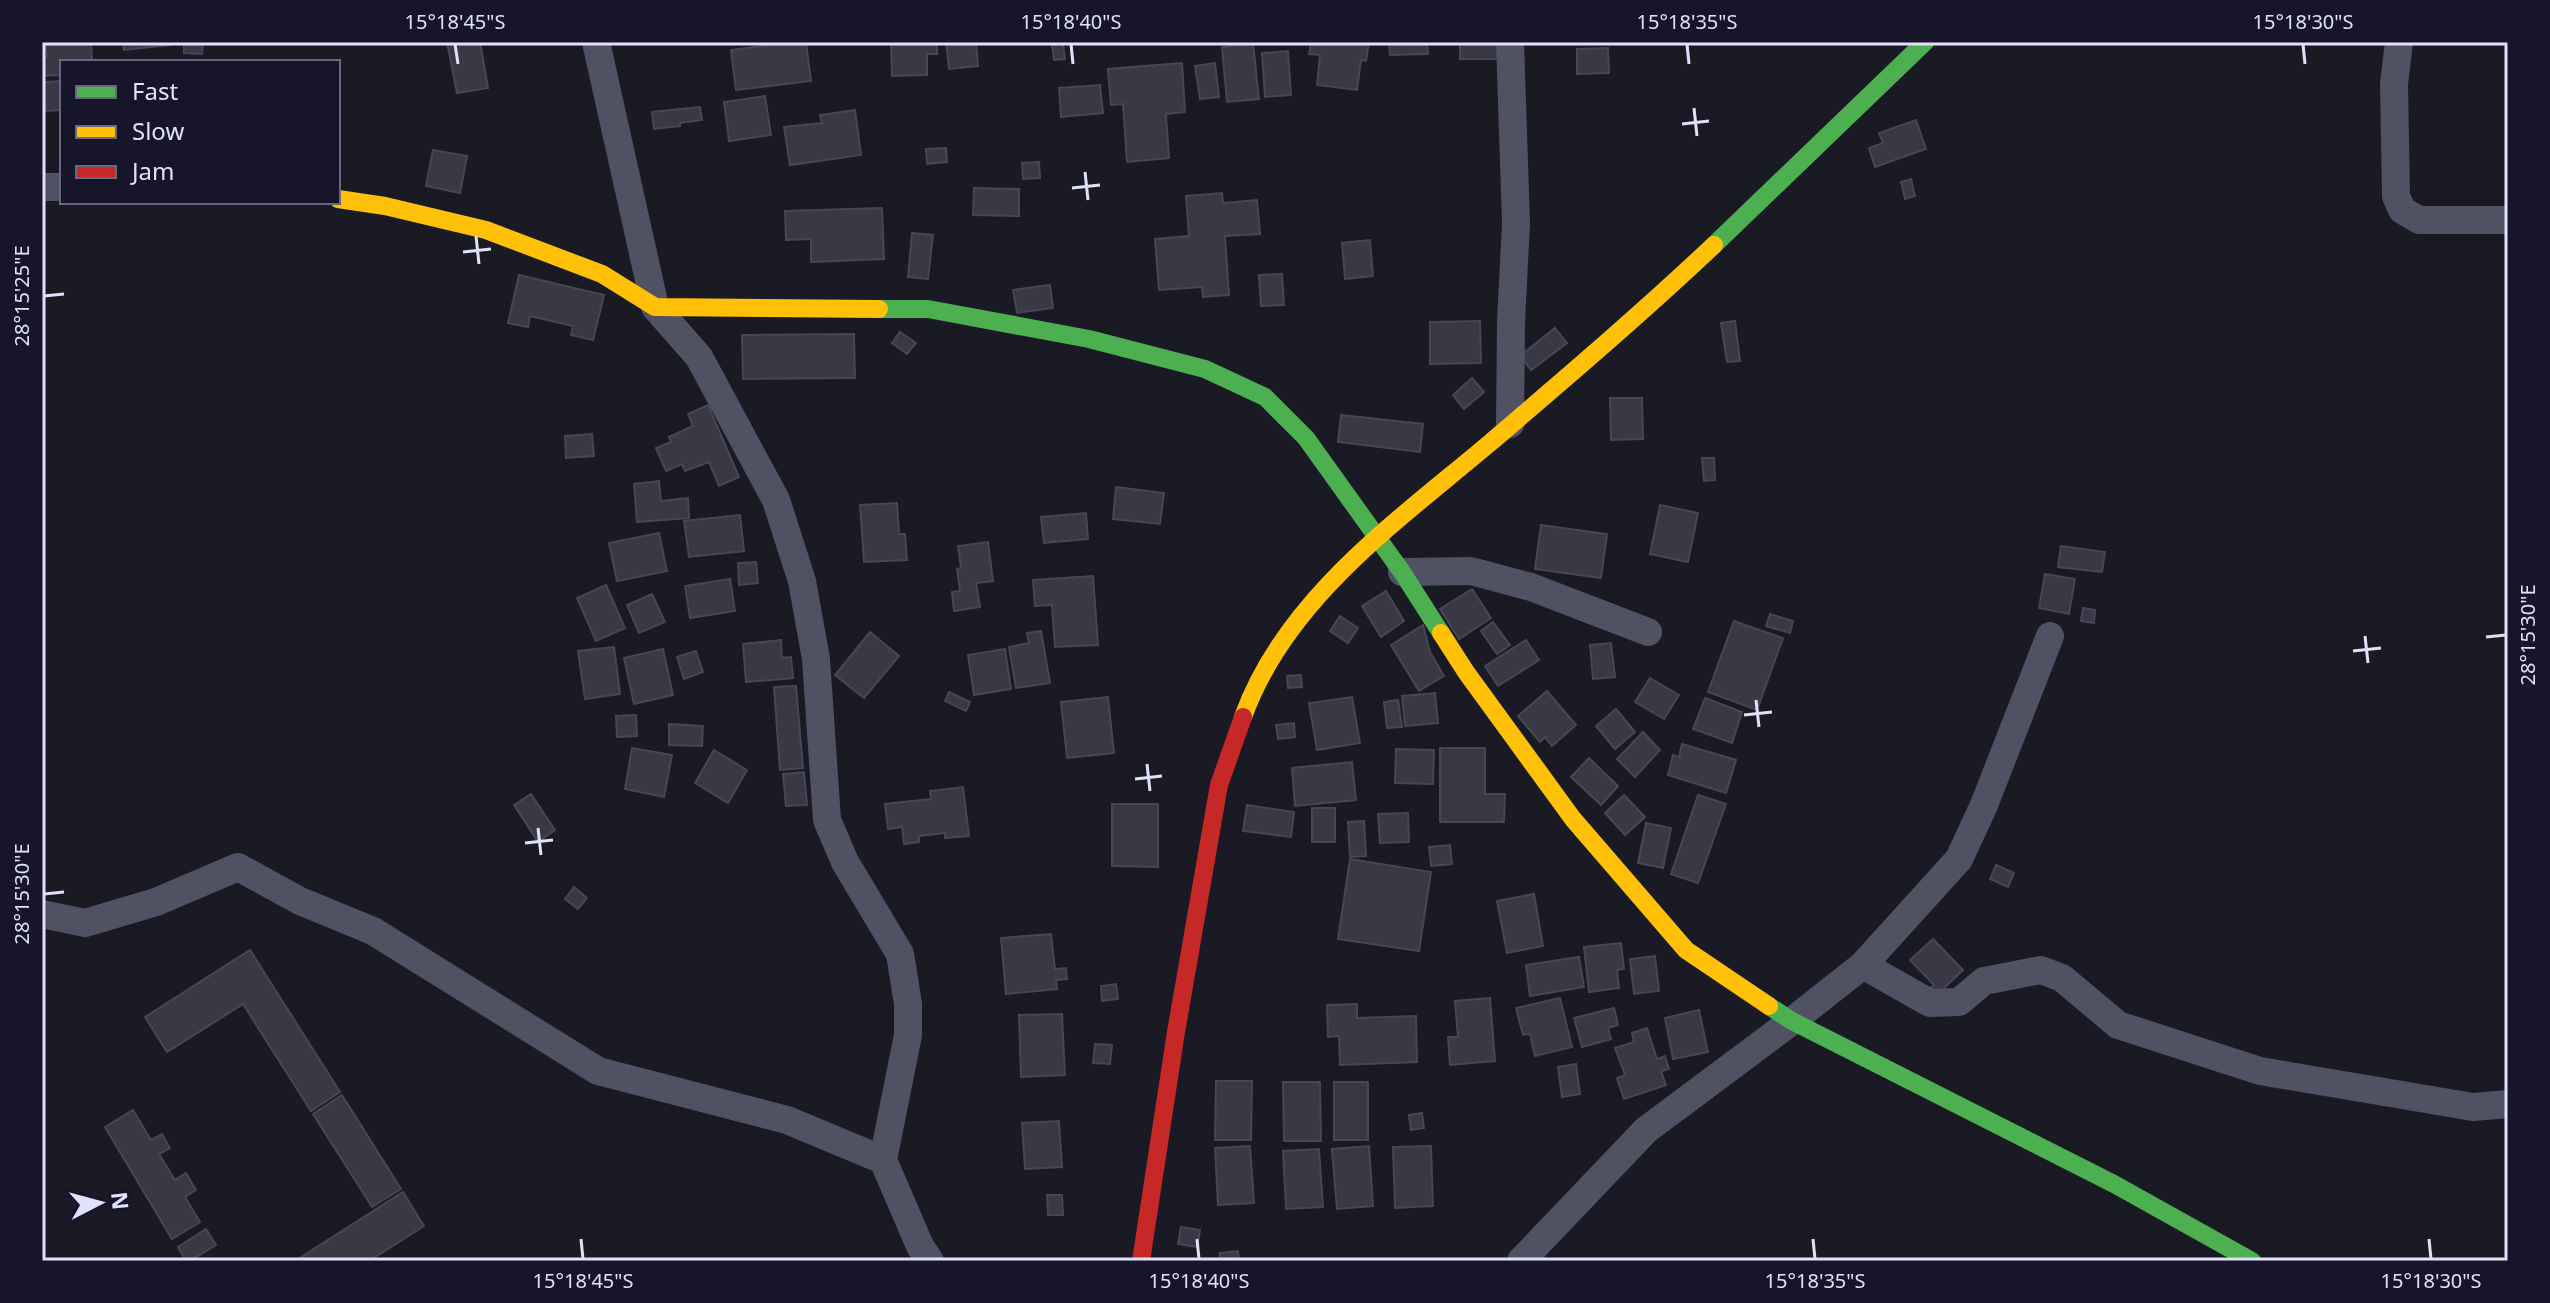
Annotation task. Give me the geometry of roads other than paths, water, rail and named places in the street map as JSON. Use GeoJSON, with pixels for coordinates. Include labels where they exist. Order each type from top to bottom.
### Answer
{"type":"FeatureCollection","features":[{"type":"Feature","properties":{"kind":"street"},"geometry":{"type":"LineString","coordinates":[[596,42],[655,307]]}},
{"type":"Feature","properties":{"kind":"street"},"geometry":{"type":"LineString","coordinates":[[1510,42],[1516,223],[1510,424]]}},
{"type":"Feature","properties":{"kind":"street"},"geometry":{"type":"LineString","coordinates":[[1141,1261],[1176,1032],[1219,785],[1250,698],[1293,625],[1327,586],[1377,539],[1640,315],[1925,42]]}},
{"type":"Feature","properties":{"kind":"street"},"geometry":{"type":"LineString","coordinates":[[2399,42],[2394,84],[2396,196],[2402,210],[2419,220],[2508,220]]}},
{"type":"Feature","properties":{"kind":"street"},"geometry":{"type":"LineString","coordinates":[[340,199],[385,206],[486,230],[602,274],[655,307],[699,357],[776,500],[802,581],[816,659],[827,820],[845,862],[900,954],[908,1004],[908,1035],[883,1160],[920,1246],[930,1261]]}},
{"type":"Feature","properties":{"kind":"street"},"geometry":{"type":"LineString","coordinates":[[655,307],[928,309],[1089,339],[1205,369],[1265,397],[1306,438],[1402,572],[1466,672],[1573,819],[1686,950],[1792,1021],[2114,1184],[2252,1261]]}},
{"type":"Feature","properties":{"kind":"street"},"geometry":{"type":"LineString","coordinates":[[1402,572],[1471,571],[1531,587],[1648,632]]}},
{"type":"Feature","properties":{"kind":"street"},"geometry":{"type":"LineString","coordinates":[[1521,1261],[1646,1130],[1863,965],[1959,859],[1984,805],[2050,636]]}},
{"type":"Feature","properties":{"kind":"street"},"geometry":{"type":"LineString","coordinates":[[42,914],[85,923],[156,902],[238,867],[300,901],[373,931],[598,1071],[787,1120],[883,1160]]}},
{"type":"Feature","properties":{"kind":"street"},"geometry":{"type":"LineString","coordinates":[[1863,965],[1930,1003],[1959,1002],[1984,981],[2041,970],[2062,978],[2118,1025],[2260,1071],[2473,1107],[2508,1104]]}}]}
